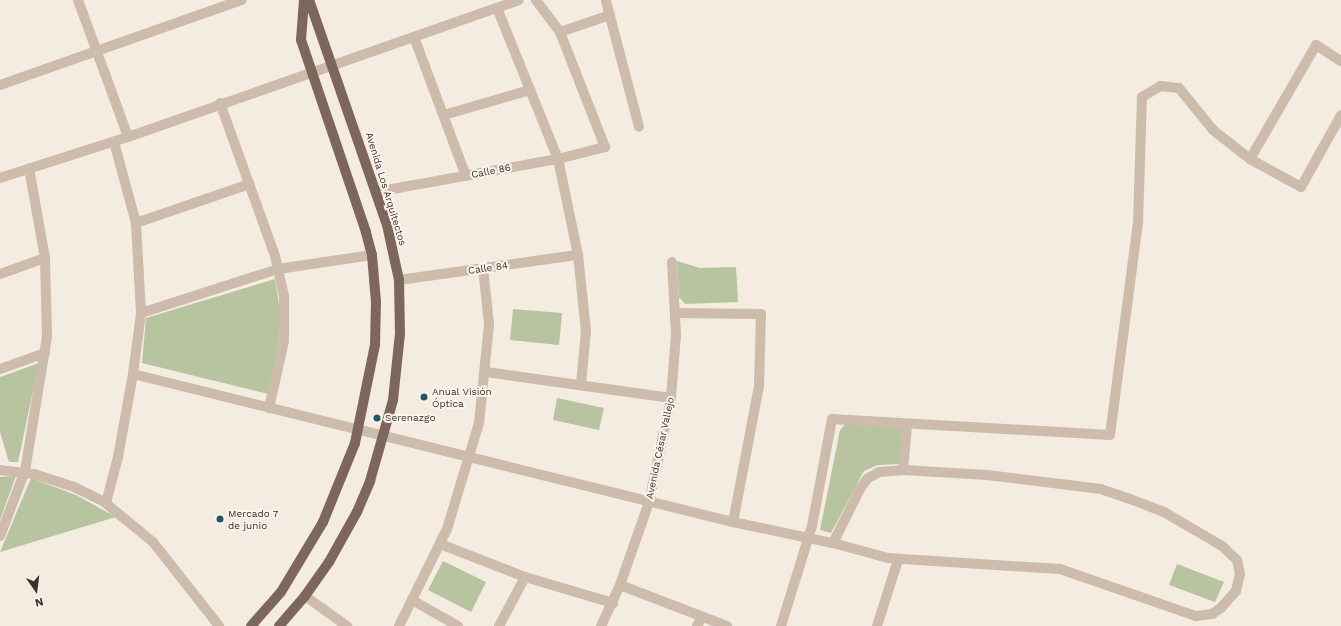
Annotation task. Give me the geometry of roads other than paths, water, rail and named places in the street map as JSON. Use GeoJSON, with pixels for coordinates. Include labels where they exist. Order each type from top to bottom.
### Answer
{"type":"FeatureCollection","features":[{"type":"Feature","properties":{"kind":"main road"},"geometry":{"type":"LineString","coordinates":[[251,626],[281,592],[323,522],[345,473],[359,430],[375,345],[376,302],[372,255],[366,232],[301,40],[304,0]]}},
{"type":"Feature","properties":{"kind":"main road","name":"Avenida Los Arquitectos"},"geometry":{"type":"LineString","coordinates":[[280,626],[305,596],[329,562],[357,512],[384,437],[398,369],[400,333],[399,280],[392,244],[376,192],[309,0]]}},
{"type":"Feature","properties":{"kind":"street"},"geometry":{"type":"LineString","coordinates":[[78,0],[128,137]]}},
{"type":"Feature","properties":{"kind":"street"},"geometry":{"type":"LineString","coordinates":[[0,84],[242,0]]}},
{"type":"Feature","properties":{"kind":"street"},"geometry":{"type":"LineString","coordinates":[[0,178],[114,142],[519,0]]}},
{"type":"Feature","properties":{"kind":"street"},"geometry":{"type":"LineString","coordinates":[[536,0],[560,32],[610,15]]}},
{"type":"Feature","properties":{"kind":"street"},"geometry":{"type":"LineString","coordinates":[[606,1],[639,127]]}},
{"type":"Feature","properties":{"kind":"street"},"geometry":{"type":"LineString","coordinates":[[497,8],[558,159],[578,255],[586,331],[581,384]]}},
{"type":"Feature","properties":{"kind":"street","name":"Calle 86"},"geometry":{"type":"LineString","coordinates":[[376,192],[558,159],[605,148],[560,32]]}},
{"type":"Feature","properties":{"kind":"street"},"geometry":{"type":"LineString","coordinates":[[414,37],[466,176]]}},
{"type":"Feature","properties":{"kind":"street"},"geometry":{"type":"LineString","coordinates":[[1250,159],[1316,45],[1341,61]]}},
{"type":"Feature","properties":{"kind":"street"},"geometry":{"type":"LineString","coordinates":[[780,626],[809,538],[832,418],[907,425],[1110,435],[1138,223],[1142,97],[1160,86],[1179,88],[1213,130],[1250,159],[1301,187],[1341,115]]}},
{"type":"Feature","properties":{"kind":"street"},"geometry":{"type":"LineString","coordinates":[[444,115],[530,90]]}},
{"type":"Feature","properties":{"kind":"street"},"geometry":{"type":"LineString","coordinates":[[220,104],[278,270],[284,296],[284,341],[269,408]]}},
{"type":"Feature","properties":{"kind":"street"},"geometry":{"type":"LineString","coordinates":[[106,503],[118,457],[134,374],[141,313],[136,223],[114,142]]}},
{"type":"Feature","properties":{"kind":"street"},"geometry":{"type":"LineString","coordinates":[[0,536],[25,471],[47,336],[45,258],[29,168]]}},
{"type":"Feature","properties":{"kind":"street"},"geometry":{"type":"LineString","coordinates":[[136,223],[249,184]]}},
{"type":"Feature","properties":{"kind":"street"},"geometry":{"type":"LineString","coordinates":[[141,313],[278,270],[372,255]]}},
{"type":"Feature","properties":{"kind":"street","name":"Calle 84"},"geometry":{"type":"LineString","coordinates":[[399,280],[578,255]]}},
{"type":"Feature","properties":{"kind":"street"},"geometry":{"type":"LineString","coordinates":[[0,274],[45,258]]}},
{"type":"Feature","properties":{"kind":"street","name":"Avenida César Vallejo"},"geometry":{"type":"LineString","coordinates":[[601,626],[613,603],[620,585],[649,502],[671,398],[676,313],[672,262]]}},
{"type":"Feature","properties":{"kind":"street"},"geometry":{"type":"LineString","coordinates":[[399,626],[447,529],[479,423],[486,372],[489,324],[483,268]]}},
{"type":"Feature","properties":{"kind":"street"},"geometry":{"type":"LineString","coordinates":[[676,313],[761,314],[758,386],[732,522]]}},
{"type":"Feature","properties":{"kind":"street"},"geometry":{"type":"LineString","coordinates":[[0,369],[45,353]]}},
{"type":"Feature","properties":{"kind":"street"},"geometry":{"type":"LineString","coordinates":[[486,372],[581,384],[671,398]]}},
{"type":"Feature","properties":{"kind":"street"},"geometry":{"type":"LineString","coordinates":[[134,374],[649,502],[732,522],[833,543],[898,560],[1060,569],[1196,616],[1212,614],[1221,608],[1236,591],[1240,574],[1237,560],[1214,540],[1164,512],[1101,489],[1033,479],[903,470],[878,472],[867,479],[860,489],[833,543]]}},
{"type":"Feature","properties":{"kind":"street"},"geometry":{"type":"LineString","coordinates":[[903,470],[907,425]]}},
{"type":"Feature","properties":{"kind":"street"},"geometry":{"type":"LineString","coordinates":[[0,470],[25,471],[72,486],[106,503],[153,542],[219,626]]}},
{"type":"Feature","properties":{"kind":"street"},"geometry":{"type":"LineString","coordinates":[[440,544],[525,577],[613,603]]}},
{"type":"Feature","properties":{"kind":"street"},"geometry":{"type":"LineString","coordinates":[[877,626],[898,560]]}},
{"type":"Feature","properties":{"kind":"street"},"geometry":{"type":"LineString","coordinates":[[499,626],[525,577]]}},
{"type":"Feature","properties":{"kind":"street"},"geometry":{"type":"LineString","coordinates":[[620,585],[700,622],[727,626]]}},
{"type":"Feature","properties":{"kind":"street"},"geometry":{"type":"LineString","coordinates":[[305,596],[348,626]]}},
{"type":"Feature","properties":{"kind":"street"},"geometry":{"type":"LineString","coordinates":[[412,600],[458,626]]}},
{"type":"Feature","properties":{"kind":"place","name":"Anual Visión Óptica"},"geometry":{"type":"Point","coordinates":[424,397]}},
{"type":"Feature","properties":{"kind":"place","name":"Serenazgo"},"geometry":{"type":"Point","coordinates":[377,418]}},
{"type":"Feature","properties":{"kind":"place","name":"Mercado 7 de junio"},"geometry":{"type":"Point","coordinates":[220,519]}}]}
